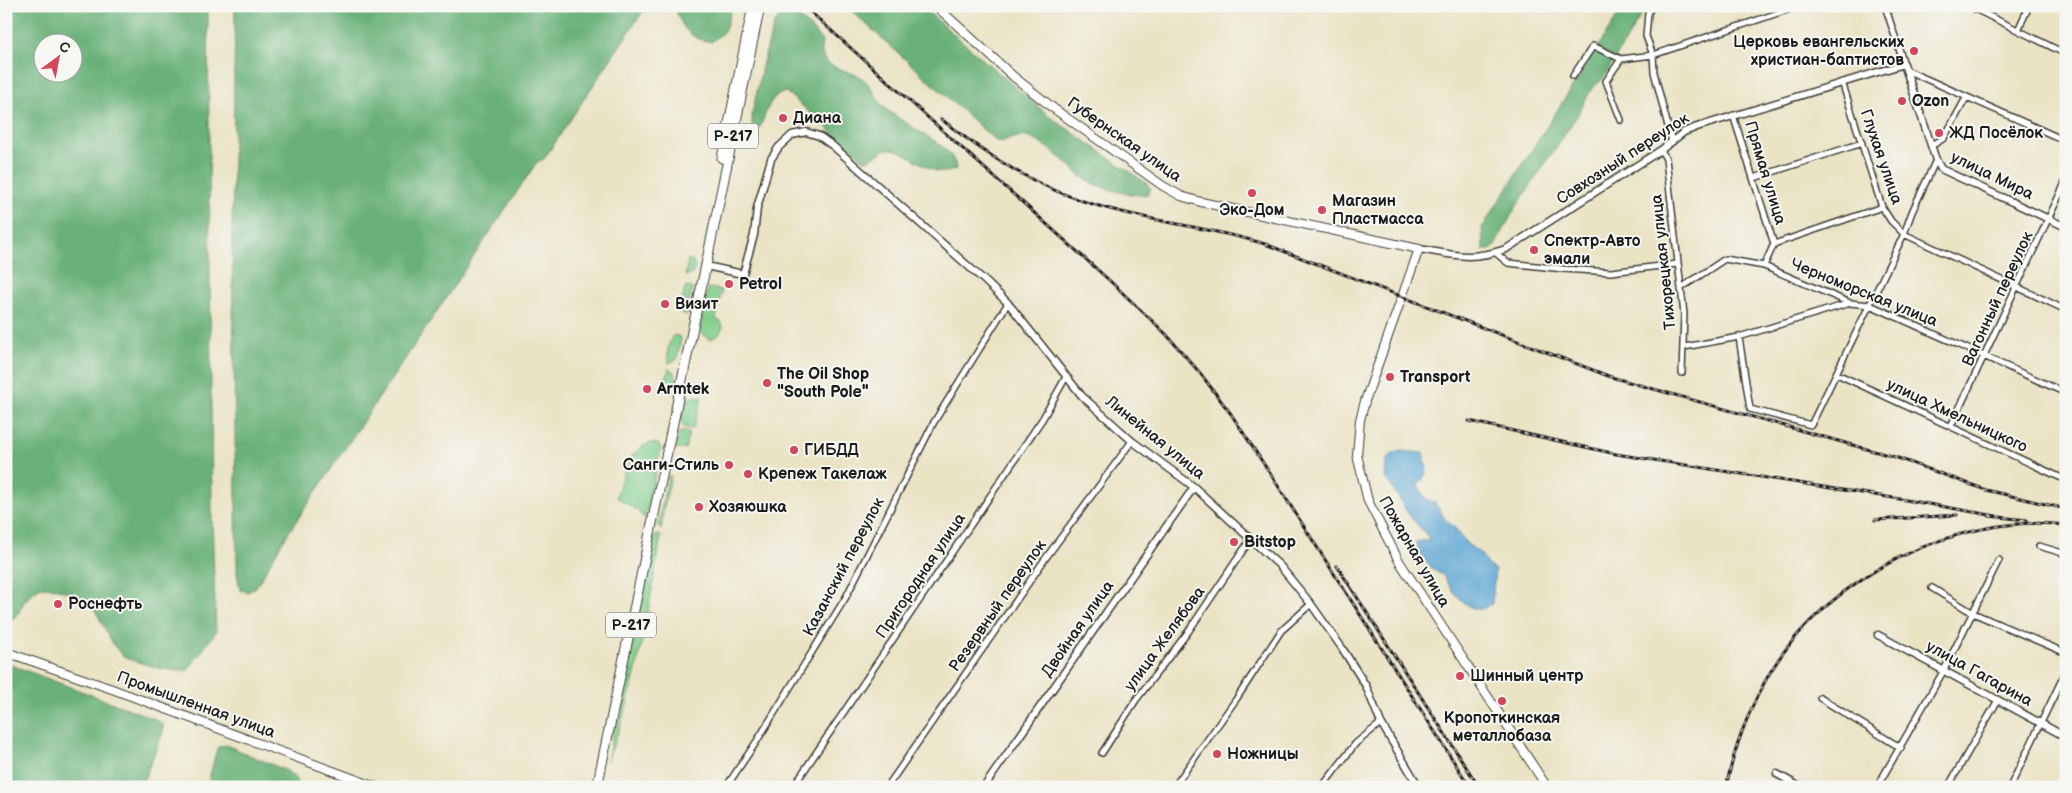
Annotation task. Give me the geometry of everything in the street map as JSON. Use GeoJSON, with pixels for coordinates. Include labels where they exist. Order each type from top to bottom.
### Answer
{"type":"FeatureCollection","features":[{"type":"Feature","properties":{"kind":"highway","name":"Р-217"},"geometry":{"type":"LineString","coordinates":[[706,266],[706,238],[753,6]]}},
{"type":"Feature","properties":{"kind":"highway","name":"Р-217"},"geometry":{"type":"LineString","coordinates":[[597,787],[760,6]]}},
{"type":"Feature","properties":{"kind":"main road","name":"Губернская улица"},"geometry":{"type":"LineString","coordinates":[[936,6],[1014,77],[1053,108],[1163,186],[1181,196],[1201,202],[1419,249]]}},
{"type":"Feature","properties":{"kind":"main road","name":"Пожарная улица"},"geometry":{"type":"LineString","coordinates":[[1419,249],[1372,376],[1360,420],[1357,455],[1362,480],[1368,501],[1399,561],[1547,787]]}},
{"type":"Feature","properties":{"kind":"main road","name":"Промышленная улица"},"geometry":{"type":"LineString","coordinates":[[6,652],[112,688],[376,787]]}},
{"type":"Feature","properties":{"kind":"street"},"geometry":{"type":"LineString","coordinates":[[1652,6],[1648,12],[1646,36],[1653,55],[1654,72],[1672,142]]}},
{"type":"Feature","properties":{"kind":"street"},"geometry":{"type":"LineString","coordinates":[[1573,76],[1593,46],[1621,60],[1653,55],[1799,6]]}},
{"type":"Feature","properties":{"kind":"street"},"geometry":{"type":"LineString","coordinates":[[1739,337],[1750,409],[1811,425],[1904,234],[1936,160],[1885,6]]}},
{"type":"Feature","properties":{"kind":"street"},"geometry":{"type":"LineString","coordinates":[[1969,6],[1979,9],[2066,54]]}},
{"type":"Feature","properties":{"kind":"street"},"geometry":{"type":"LineString","coordinates":[[2018,30],[2029,6]]}},
{"type":"Feature","properties":{"kind":"street"},"geometry":{"type":"LineString","coordinates":[[1621,60],[1606,81],[1621,120]]}},
{"type":"Feature","properties":{"kind":"street","name":"Совхозный переулок"},"geometry":{"type":"LineString","coordinates":[[1419,249],[1470,258],[1506,249],[1577,206],[1661,150],[1684,132],[1697,126],[1842,82],[1905,67]]}},
{"type":"Feature","properties":{"kind":"street"},"geometry":{"type":"LineString","coordinates":[[1905,67],[1966,98],[2066,141]]}},
{"type":"Feature","properties":{"kind":"street","name":"Глухая улица"},"geometry":{"type":"LineString","coordinates":[[1842,82],[1882,207],[1891,221],[1904,234]]}},
{"type":"Feature","properties":{"kind":"street"},"geometry":{"type":"LineString","coordinates":[[1931,146],[1944,138],[1966,98]]}},
{"type":"Feature","properties":{"kind":"street","name":"Прямая улица"},"geometry":{"type":"LineString","coordinates":[[1734,115],[1774,244],[1764,266]]}},
{"type":"Feature","properties":{"kind":"street","name":"Линейная улица"},"geometry":{"type":"LineString","coordinates":[[706,266],[743,274],[754,235],[757,208],[771,159],[779,147],[792,135],[806,132],[819,136],[833,146],[985,280],[1008,303],[1082,396],[1132,441],[1194,487],[1280,566],[1311,604],[1366,686],[1381,723],[1418,787]]}},
{"type":"Feature","properties":{"kind":"street"},"geometry":{"type":"LineString","coordinates":[[1754,178],[1862,142]]}},
{"type":"Feature","properties":{"kind":"street","name":"Тихорецкая улица"},"geometry":{"type":"LineString","coordinates":[[1661,150],[1666,159],[1684,314],[1682,373]]}},
{"type":"Feature","properties":{"kind":"street","name":"улица Мира"},"geometry":{"type":"LineString","coordinates":[[1936,160],[1941,169],[1947,173],[2066,227]]}},
{"type":"Feature","properties":{"kind":"street","name":"Вагонный переулок"},"geometry":{"type":"LineString","coordinates":[[1951,426],[2017,289],[2066,181]]}},
{"type":"Feature","properties":{"kind":"street"},"geometry":{"type":"LineString","coordinates":[[1774,244],[1882,207]]}},
{"type":"Feature","properties":{"kind":"street"},"geometry":{"type":"LineString","coordinates":[[1904,234],[2017,289],[2066,310]]}},
{"type":"Feature","properties":{"kind":"street"},"geometry":{"type":"LineString","coordinates":[[1496,252],[1508,263],[1611,272],[1678,264]]}},
{"type":"Feature","properties":{"kind":"street","name":"Черноморская улица"},"geometry":{"type":"LineString","coordinates":[[1681,288],[1725,259],[1764,266],[1850,303],[1870,305],[2066,394]]}},
{"type":"Feature","properties":{"kind":"street","name":"Казанский переулок"},"geometry":{"type":"LineString","coordinates":[[726,787],[757,741],[846,597],[934,422],[1008,303]]}},
{"type":"Feature","properties":{"kind":"street"},"geometry":{"type":"LineString","coordinates":[[1684,347],[1739,337],[1850,303]]}},
{"type":"Feature","properties":{"kind":"street","name":"улица Хмельницкого"},"geometry":{"type":"LineString","coordinates":[[1837,374],[2066,480]]}},
{"type":"Feature","properties":{"kind":"street","name":"Пригородная улица"},"geometry":{"type":"LineString","coordinates":[[793,787],[1043,418],[1066,377]]}},
{"type":"Feature","properties":{"kind":"street","name":"Резервный переулок"},"geometry":{"type":"LineString","coordinates":[[887,787],[1045,559],[1132,441]]}},
{"type":"Feature","properties":{"kind":"street","name":"Двойная улица"},"geometry":{"type":"LineString","coordinates":[[984,787],[1194,487]]}},
{"type":"Feature","properties":{"kind":"street","name":"улица Желябова"},"geometry":{"type":"LineString","coordinates":[[1102,753],[1136,700],[1188,632],[1250,540]]}},
{"type":"Feature","properties":{"kind":"street"},"geometry":{"type":"LineString","coordinates":[[2039,546],[2066,554]]}},
{"type":"Feature","properties":{"kind":"street"},"geometry":{"type":"LineString","coordinates":[[1877,787],[1944,670],[1999,560]]}},
{"type":"Feature","properties":{"kind":"street"},"geometry":{"type":"LineString","coordinates":[[1932,588],[1973,613],[2066,653]]}},
{"type":"Feature","properties":{"kind":"street"},"geometry":{"type":"LineString","coordinates":[[1174,787],[1237,698],[1281,631],[1311,604]]}},
{"type":"Feature","properties":{"kind":"street","name":"улица Гагарина"},"geometry":{"type":"LineString","coordinates":[[1878,635],[2066,737]]}},
{"type":"Feature","properties":{"kind":"street"},"geometry":{"type":"LineString","coordinates":[[2010,787],[2066,671]]}},
{"type":"Feature","properties":{"kind":"street"},"geometry":{"type":"LineString","coordinates":[[1820,698],[1900,748]]}},
{"type":"Feature","properties":{"kind":"street"},"geometry":{"type":"LineString","coordinates":[[1948,787],[1998,700]]}},
{"type":"Feature","properties":{"kind":"street"},"geometry":{"type":"LineString","coordinates":[[1322,787],[1356,743],[1381,723]]}},
{"type":"Feature","properties":{"kind":"street"},"geometry":{"type":"LineString","coordinates":[[1777,774],[1800,787]]}},
{"type":"Feature","properties":{"kind":"green space"},"geometry":{"type":"Polygon","coordinates":[[[6,6],[208,6],[212,519],[216,632],[188,670],[180,671],[161,669],[125,658],[114,646],[88,599],[55,588],[41,587],[24,602],[18,614],[6,625],[6,6]]]}},
{"type":"Feature","properties":{"kind":"green space"},"geometry":{"type":"Polygon","coordinates":[[[235,6],[664,6],[658,12],[643,11],[544,159],[537,162],[283,541],[256,587],[248,592],[240,590],[237,574],[232,234],[235,6]]]}},
{"type":"Feature","properties":{"kind":"green space"},"geometry":{"type":"Polygon","coordinates":[[[674,6],[732,6],[725,30],[712,42],[697,38],[687,31],[674,6]]]}},
{"type":"Feature","properties":{"kind":"green space"},"geometry":{"type":"Polygon","coordinates":[[[846,6],[921,6],[1050,117],[1145,182],[1151,188],[1148,194],[1124,193],[1088,181],[1048,148],[1032,139],[1022,136],[997,142],[846,6]]]}},
{"type":"Feature","properties":{"kind":"green space"},"geometry":{"type":"Polygon","coordinates":[[[1624,6],[1647,6],[1602,80],[1592,88],[1577,116],[1513,212],[1495,246],[1490,250],[1483,250],[1482,228],[1624,6]]]}},
{"type":"Feature","properties":{"kind":"green space"},"geometry":{"type":"Polygon","coordinates":[[[783,12],[793,12],[810,27],[822,41],[822,53],[828,63],[862,78],[870,85],[885,108],[945,149],[951,155],[956,169],[939,172],[892,149],[885,150],[864,160],[786,92],[775,97],[771,102],[759,129],[752,128],[752,114],[763,62],[774,24],[783,12]]]}},
{"type":"Feature","properties":{"kind":"green space"},"geometry":{"type":"Polygon","coordinates":[[[688,259],[693,262],[695,267],[692,274],[685,276],[688,259]]]}},
{"type":"Feature","properties":{"kind":"green space"},"geometry":{"type":"Polygon","coordinates":[[[685,287],[692,288],[687,315],[680,313],[685,287]]]}},
{"type":"Feature","properties":{"kind":"green space"},"geometry":{"type":"Polygon","coordinates":[[[708,288],[722,290],[716,319],[721,322],[723,327],[718,336],[709,339],[701,332],[700,327],[708,288]]]}},
{"type":"Feature","properties":{"kind":"green space"},"geometry":{"type":"Polygon","coordinates":[[[674,335],[681,339],[677,359],[669,363],[668,348],[674,335]]]}},
{"type":"Feature","properties":{"kind":"green space"},"geometry":{"type":"Polygon","coordinates":[[[669,369],[674,372],[676,377],[674,389],[667,391],[666,379],[669,369]]]}},
{"type":"Feature","properties":{"kind":"green space"},"geometry":{"type":"Polygon","coordinates":[[[695,396],[702,398],[693,429],[684,427],[681,420],[685,401],[695,396]]]}},
{"type":"Feature","properties":{"kind":"green space"},"geometry":{"type":"Polygon","coordinates":[[[684,431],[689,432],[685,449],[677,449],[675,446],[678,434],[684,431]]]}},
{"type":"Feature","properties":{"kind":"green space"},"geometry":{"type":"Polygon","coordinates":[[[650,443],[658,444],[661,449],[645,519],[637,510],[616,497],[631,458],[642,447],[650,443]]]}},
{"type":"Feature","properties":{"kind":"green space"},"geometry":{"type":"Polygon","coordinates":[[[668,476],[671,476],[661,530],[658,525],[668,476]]]}},
{"type":"Feature","properties":{"kind":"green space"},"geometry":{"type":"Polygon","coordinates":[[[661,536],[634,679],[607,761],[654,537],[661,536]]]}},
{"type":"Feature","properties":{"kind":"green space"},"geometry":{"type":"Polygon","coordinates":[[[6,663],[153,718],[163,724],[163,732],[141,787],[6,787],[6,663]]]}},
{"type":"Feature","properties":{"kind":"green space"},"geometry":{"type":"Polygon","coordinates":[[[226,745],[287,771],[296,778],[297,787],[207,787],[218,747],[226,745]]]}},
{"type":"Feature","properties":{"kind":"water"},"geometry":{"type":"Polygon","coordinates":[[[1402,451],[1423,453],[1426,473],[1418,485],[1426,499],[1435,503],[1445,519],[1456,529],[1467,544],[1481,554],[1487,565],[1495,570],[1492,604],[1476,609],[1464,602],[1443,575],[1429,566],[1423,557],[1415,542],[1430,540],[1409,516],[1385,478],[1387,460],[1392,454],[1402,451]]]}},
{"type":"Feature","properties":{"kind":"railway"},"geometry":{"type":"LineString","coordinates":[[804,6],[1110,281],[1166,334],[1200,373],[1231,414],[1273,478],[1470,787]]}},
{"type":"Feature","properties":{"kind":"railway"},"geometry":{"type":"LineString","coordinates":[[941,119],[1016,171],[1077,199],[1120,212],[1265,244],[1611,377],[1895,457],[1986,490],[2066,509]]}},
{"type":"Feature","properties":{"kind":"railway"},"geometry":{"type":"LineString","coordinates":[[1469,421],[1616,454],[1996,516]]}},
{"type":"Feature","properties":{"kind":"railway"},"geometry":{"type":"LineString","coordinates":[[1875,520],[1957,515]]}},
{"type":"Feature","properties":{"kind":"railway"},"geometry":{"type":"LineString","coordinates":[[1989,516],[2027,520]]}},
{"type":"Feature","properties":{"kind":"railway"},"geometry":{"type":"LineString","coordinates":[[1726,787],[1744,727],[1771,671],[1796,637],[1826,607],[1860,580],[1899,558],[1939,541],[1982,529],[2024,524],[2066,525]]}},
{"type":"Feature","properties":{"kind":"railway"},"geometry":{"type":"LineString","coordinates":[[1337,566],[1479,787]]}},
{"type":"Feature","properties":{"kind":"place","name":"Церковь евангельских христиан-баптистов"},"geometry":{"type":"Point","coordinates":[1914,51]}},
{"type":"Feature","properties":{"kind":"place","name":"Ozon"},"geometry":{"type":"Point","coordinates":[1902,101]}},
{"type":"Feature","properties":{"kind":"place","name":"Диана"},"geometry":{"type":"Point","coordinates":[783,118]}},
{"type":"Feature","properties":{"kind":"place","name":"ЖД Посёлок"},"geometry":{"type":"Point","coordinates":[1939,133]}},
{"type":"Feature","properties":{"kind":"place","name":"Эко-Дом"},"geometry":{"type":"Point","coordinates":[1252,193]}},
{"type":"Feature","properties":{"kind":"place","name":"Магазин Пластмасса"},"geometry":{"type":"Point","coordinates":[1322,210]}},
{"type":"Feature","properties":{"kind":"place","name":"Спектр-Авто эмали"},"geometry":{"type":"Point","coordinates":[1534,250]}},
{"type":"Feature","properties":{"kind":"place","name":"Petrol"},"geometry":{"type":"Point","coordinates":[729,284]}},
{"type":"Feature","properties":{"kind":"place","name":"Визит"},"geometry":{"type":"Point","coordinates":[665,304]}},
{"type":"Feature","properties":{"kind":"place","name":"Transport"},"geometry":{"type":"Point","coordinates":[1390,377]}},
{"type":"Feature","properties":{"kind":"place","name":"The Oil Shop \"South Pole\""},"geometry":{"type":"Point","coordinates":[767,383]}},
{"type":"Feature","properties":{"kind":"place","name":"Armtek"},"geometry":{"type":"Point","coordinates":[647,389]}},
{"type":"Feature","properties":{"kind":"place","name":"ГИБДД"},"geometry":{"type":"Point","coordinates":[794,450]}},
{"type":"Feature","properties":{"kind":"place","name":"Санги-Стиль"},"geometry":{"type":"Point","coordinates":[729,465]}},
{"type":"Feature","properties":{"kind":"place","name":"Крепеж Такелаж"},"geometry":{"type":"Point","coordinates":[748,474]}},
{"type":"Feature","properties":{"kind":"place","name":"Хозяюшка"},"geometry":{"type":"Point","coordinates":[699,507]}},
{"type":"Feature","properties":{"kind":"place","name":"Bitstop"},"geometry":{"type":"Point","coordinates":[1234,542]}},
{"type":"Feature","properties":{"kind":"place","name":"Роснефть"},"geometry":{"type":"Point","coordinates":[58,604]}},
{"type":"Feature","properties":{"kind":"place","name":"Шинный центр"},"geometry":{"type":"Point","coordinates":[1460,676]}},
{"type":"Feature","properties":{"kind":"place","name":"Кропоткинская металлобаза"},"geometry":{"type":"Point","coordinates":[1502,701]}},
{"type":"Feature","properties":{"kind":"place","name":"Ножницы"},"geometry":{"type":"Point","coordinates":[1217,754]}}]}
